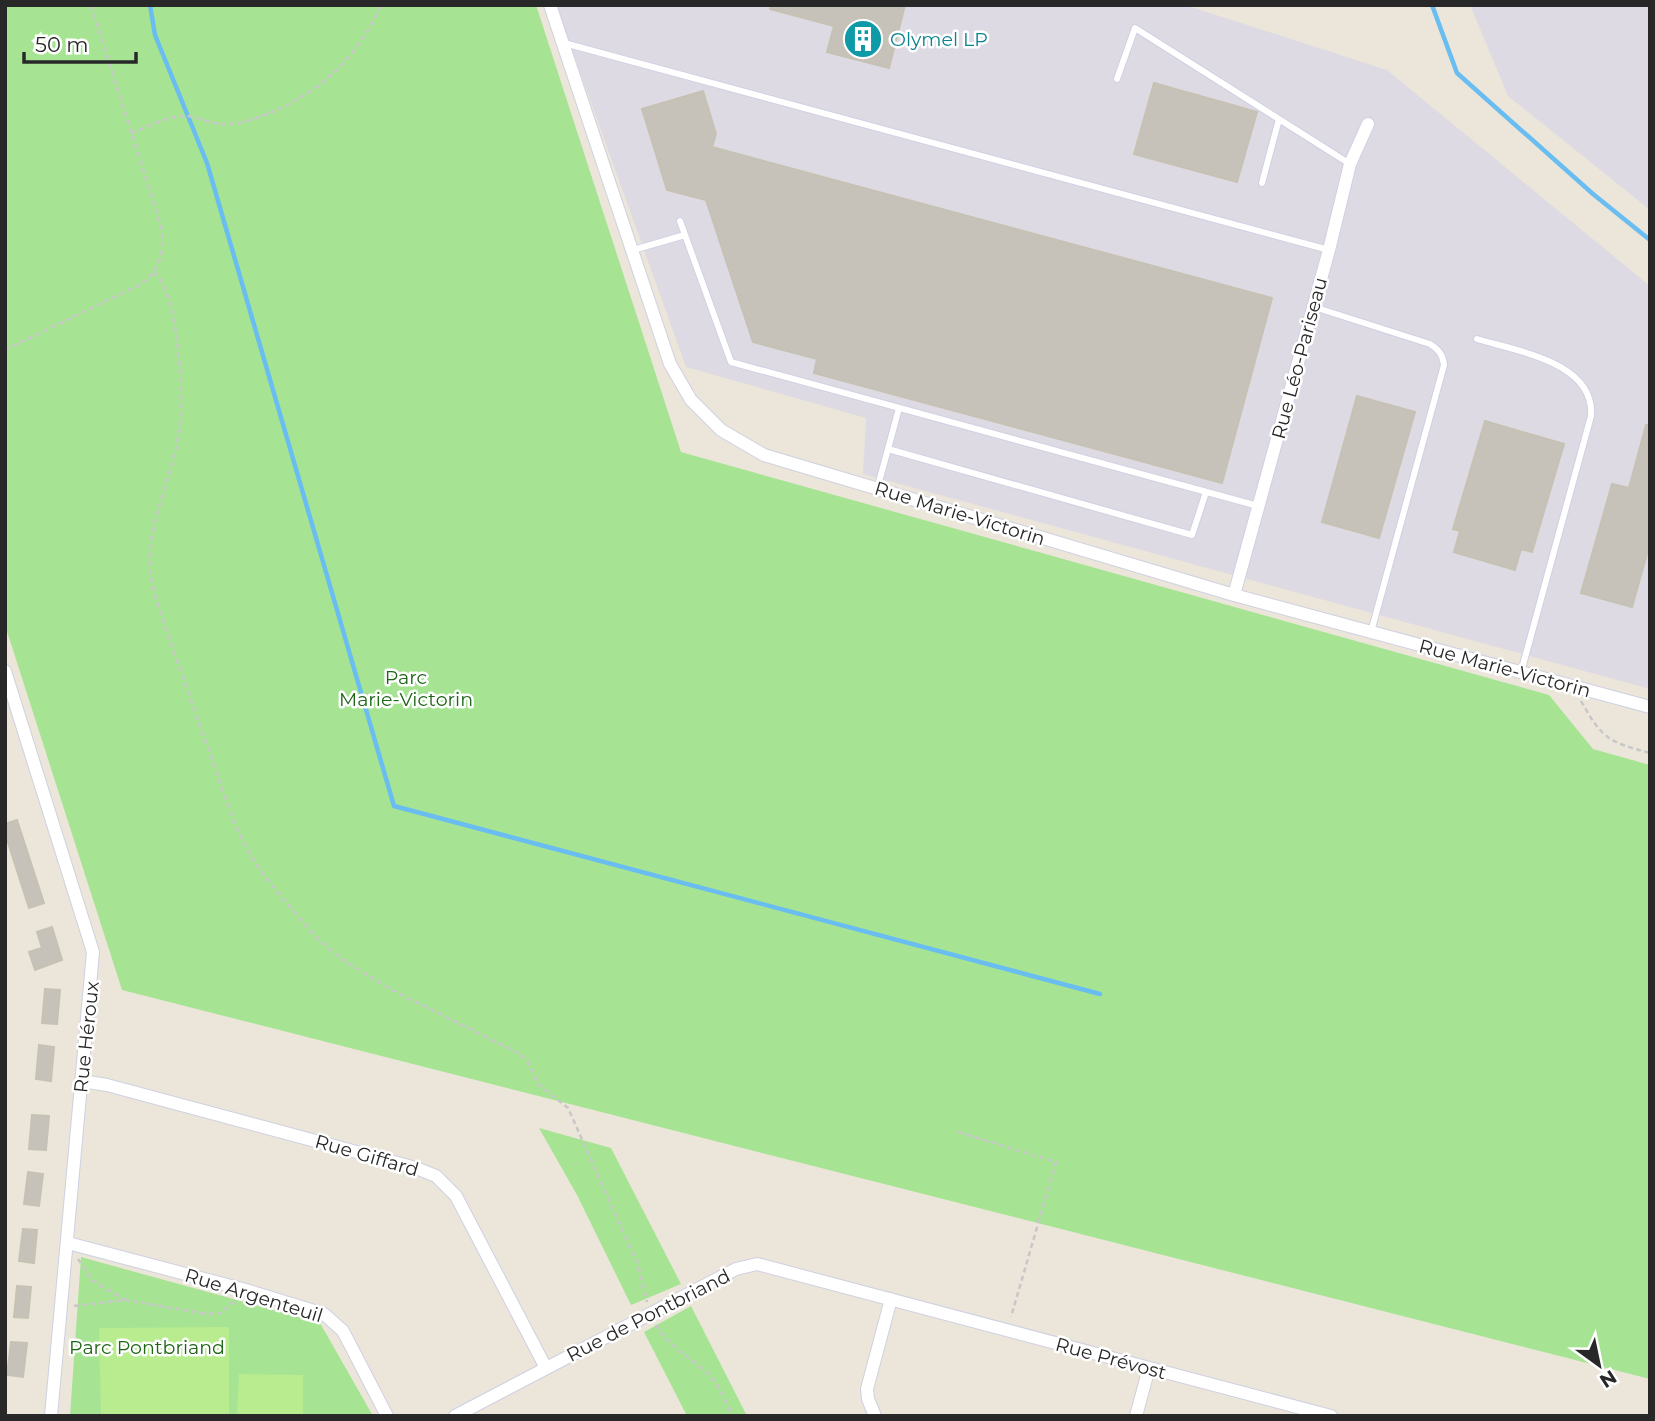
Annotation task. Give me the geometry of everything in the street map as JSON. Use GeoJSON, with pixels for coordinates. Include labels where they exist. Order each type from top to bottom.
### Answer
{"type":"FeatureCollection","features":[{"type":"Feature","properties":{"kind":"street","name":"Rue Marie-Victorin"},"geometry":{"type":"LineString","coordinates":[[550,5],[670,364],[691,400],[721,430],[764,455],[877,489],[1234,595],[1650,707]]}},
{"type":"Feature","properties":{"kind":"street","name":"Rue Léo-Pariseau"},"geometry":{"type":"LineString","coordinates":[[1234,595],[1350,164],[1368,124]]}},
{"type":"Feature","properties":{"kind":"street","name":"Rue Héroux"},"geometry":{"type":"LineString","coordinates":[[5,671],[92,944],[93,967],[51,1416]]}},
{"type":"Feature","properties":{"kind":"street","name":"Rue Giffard"},"geometry":{"type":"LineString","coordinates":[[82,1081],[107,1085],[309,1139],[436,1176],[456,1196],[546,1368]]}},
{"type":"Feature","properties":{"kind":"street","name":"Rue Argenteuil"},"geometry":{"type":"LineString","coordinates":[[68,1243],[318,1311],[334,1322],[347,1339],[387,1416]]}},
{"type":"Feature","properties":{"kind":"street","name":"Rue de Pontbriand"},"geometry":{"type":"LineString","coordinates":[[455,1416],[736,1269],[757,1264],[891,1299]]}},
{"type":"Feature","properties":{"kind":"street","name":"Rue Prévost"},"geometry":{"type":"LineString","coordinates":[[891,1299],[1298,1411],[1331,1416]]}},
{"type":"Feature","properties":{"kind":"street"},"geometry":{"type":"LineString","coordinates":[[875,1416],[867,1389],[891,1299]]}},
{"type":"Feature","properties":{"kind":"street"},"geometry":{"type":"LineString","coordinates":[[1136,1416],[1149,1368]]}},
{"type":"Feature","properties":{"kind":"lane"},"geometry":{"type":"LineString","coordinates":[[1117,79],[1135,28],[1350,164]]}},
{"type":"Feature","properties":{"kind":"lane"},"geometry":{"type":"LineString","coordinates":[[562,43],[1329,250]]}},
{"type":"Feature","properties":{"kind":"lane"},"geometry":{"type":"LineString","coordinates":[[1262,183],[1279,119]]}},
{"type":"Feature","properties":{"kind":"lane"},"geometry":{"type":"LineString","coordinates":[[680,221],[731,362],[1258,506]]}},
{"type":"Feature","properties":{"kind":"lane"},"geometry":{"type":"LineString","coordinates":[[631,250],[685,235]]}},
{"type":"Feature","properties":{"kind":"lane"},"geometry":{"type":"LineString","coordinates":[[1313,306],[1430,344],[1438,349],[1443,358],[1444,365],[1371,632]]}},
{"type":"Feature","properties":{"kind":"lane"},"geometry":{"type":"LineString","coordinates":[[1477,339],[1560,365],[1580,384],[1592,407],[1521,672]]}},
{"type":"Feature","properties":{"kind":"lane"},"geometry":{"type":"LineString","coordinates":[[877,489],[898,408]]}},
{"type":"Feature","properties":{"kind":"lane"},"geometry":{"type":"LineString","coordinates":[[888,449],[1192,535],[1206,492]]}},
{"type":"Feature","properties":{"kind":"path"},"geometry":{"type":"LineString","coordinates":[[5,350],[132,288],[154,272],[161,258],[163,235],[92,5]]}},
{"type":"Feature","properties":{"kind":"path"},"geometry":{"type":"LineString","coordinates":[[131,133],[182,116],[215,124],[234,124],[282,107],[311,92],[350,57],[381,5]]}},
{"type":"Feature","properties":{"kind":"path"},"geometry":{"type":"LineString","coordinates":[[154,272],[168,293],[174,317],[181,419],[178,441],[151,544],[151,576],[160,612],[239,835],[262,873],[316,937],[331,950],[390,989],[520,1054],[528,1062],[538,1084],[566,1105],[638,1265],[657,1327],[673,1347],[710,1376],[719,1388],[732,1416]]}},
{"type":"Feature","properties":{"kind":"path"},"geometry":{"type":"LineString","coordinates":[[1572,686],[1595,726],[1616,744],[1650,753]]}},
{"type":"Feature","properties":{"kind":"path"},"geometry":{"type":"LineString","coordinates":[[958,1132],[1056,1162],[1007,1330]]}},
{"type":"Feature","properties":{"kind":"path"},"geometry":{"type":"LineString","coordinates":[[68,1243],[92,1280],[125,1300]]}},
{"type":"Feature","properties":{"kind":"path"},"geometry":{"type":"LineString","coordinates":[[60,1308],[125,1300],[207,1314],[221,1313],[246,1290]]}},
{"type":"Feature","properties":{"kind":"shaded area"},"geometry":{"type":"Polygon","coordinates":[[[556,5],[1185,5],[1387,70],[1650,286],[1650,689],[863,474],[866,418],[686,367],[556,5]]]}},
{"type":"Feature","properties":{"kind":"shaded area"},"geometry":{"type":"Polygon","coordinates":[[[1470,5],[1650,5],[1650,210],[1508,96],[1470,5]]]}},
{"type":"Feature","properties":{"kind":"green space","name":"Parc Marie-Victorin"},"geometry":{"type":"Polygon","coordinates":[[[5,5],[536,5],[681,452],[1549,695],[1593,749],[1650,765],[1650,1379],[122,990],[5,625],[5,5]]]}},
{"type":"Feature","properties":{"kind":"green space"},"geometry":{"type":"Polygon","coordinates":[[[539,1128],[611,1148],[681,1284],[631,1305],[577,1195],[539,1128]]]}},
{"type":"Feature","properties":{"kind":"green space","name":"Parc Pontbriand"},"geometry":{"type":"Polygon","coordinates":[[[81,1257],[320,1323],[373,1416],[70,1416],[81,1257]]]}},
{"type":"Feature","properties":{"kind":"green space"},"geometry":{"type":"Polygon","coordinates":[[[691,1306],[747,1416],[687,1416],[644,1332],[691,1306]]]}},
{"type":"Feature","properties":{"kind":"green space"},"geometry":{"type":"Polygon","coordinates":[[[229,1327],[229,1416],[101,1416],[99,1328],[229,1327]]]}},
{"type":"Feature","properties":{"kind":"green space"},"geometry":{"type":"Polygon","coordinates":[[[239,1374],[303,1375],[303,1416],[237,1416],[239,1374]]]}},
{"type":"Feature","properties":{"kind":"building","name":"Olymel LP"},"geometry":{"type":"Polygon","coordinates":[[[771,5],[905,5],[889,68],[827,52],[834,26],[770,9],[771,5]]]}},
{"type":"Feature","properties":{"kind":"building"},"geometry":{"type":"Polygon","coordinates":[[[1154,83],[1257,112],[1237,182],[1134,154],[1154,83]]]}},
{"type":"Feature","properties":{"kind":"building"},"geometry":{"type":"Polygon","coordinates":[[[703,91],[716,134],[712,147],[1272,298],[1222,483],[814,373],[817,359],[753,342],[706,200],[667,190],[642,109],[703,91]]]}},
{"type":"Feature","properties":{"kind":"building"},"geometry":{"type":"Polygon","coordinates":[[[1357,396],[1415,412],[1379,538],[1322,522],[1357,396]]]}},
{"type":"Feature","properties":{"kind":"building"},"geometry":{"type":"Polygon","coordinates":[[[1485,421],[1564,444],[1532,552],[1521,549],[1515,570],[1454,552],[1460,531],[1453,529],[1485,421]]]}},
{"type":"Feature","properties":{"kind":"building"},"geometry":{"type":"Polygon","coordinates":[[[1646,425],[1650,425],[1650,543],[1632,607],[1581,593],[1612,484],[1629,488],[1646,425]]]}},
{"type":"Feature","properties":{"kind":"building"},"geometry":{"type":"Polygon","coordinates":[[[17,820],[44,903],[29,908],[5,833],[5,824],[17,820]]]}},
{"type":"Feature","properties":{"kind":"building"},"geometry":{"type":"Polygon","coordinates":[[[52,927],[62,960],[35,970],[29,952],[42,948],[37,932],[52,927]]]}},
{"type":"Feature","properties":{"kind":"building"},"geometry":{"type":"Polygon","coordinates":[[[45,989],[60,990],[57,1024],[42,1023],[45,989]]]}},
{"type":"Feature","properties":{"kind":"building"},"geometry":{"type":"Polygon","coordinates":[[[39,1045],[54,1047],[51,1081],[36,1079],[39,1045]]]}},
{"type":"Feature","properties":{"kind":"building"},"geometry":{"type":"Polygon","coordinates":[[[32,1115],[49,1116],[46,1150],[29,1149],[32,1115]]]}},
{"type":"Feature","properties":{"kind":"building"},"geometry":{"type":"Polygon","coordinates":[[[28,1172],[43,1174],[39,1206],[24,1204],[28,1172]]]}},
{"type":"Feature","properties":{"kind":"building"},"geometry":{"type":"Polygon","coordinates":[[[23,1229],[37,1230],[34,1263],[19,1261],[23,1229]]]}},
{"type":"Feature","properties":{"kind":"building"},"geometry":{"type":"Polygon","coordinates":[[[17,1286],[31,1287],[28,1318],[14,1317],[17,1286]]]}},
{"type":"Feature","properties":{"kind":"building"},"geometry":{"type":"Polygon","coordinates":[[[11,1342],[27,1343],[23,1377],[7,1375],[11,1342]]]}},
{"type":"Feature","properties":{"kind":"waterway"},"geometry":{"type":"LineString","coordinates":[[150,5],[155,35],[207,163],[394,806],[1100,994]]}},
{"type":"Feature","properties":{"kind":"waterway"},"geometry":{"type":"LineString","coordinates":[[1432,5],[1457,73],[1593,194],[1650,240]]}},
{"type":"Feature","properties":{"kind":"place","name":"Olymel LP"},"geometry":{"type":"Point","coordinates":[863,39]}}]}
